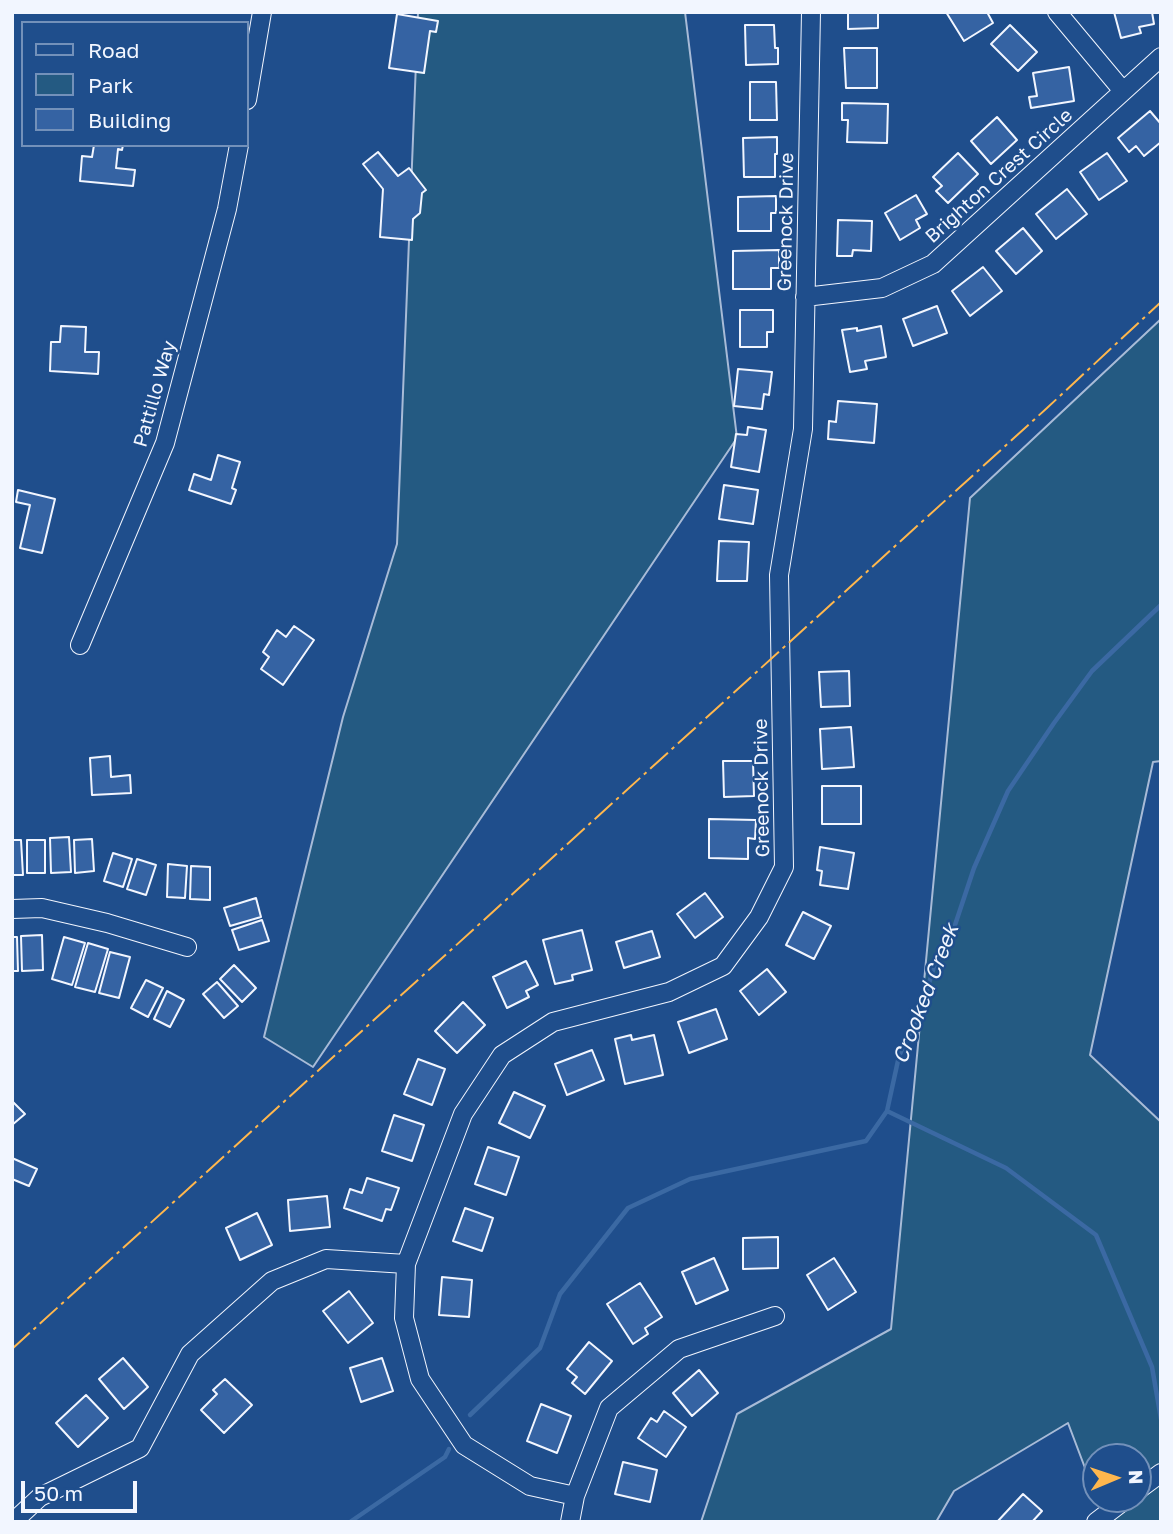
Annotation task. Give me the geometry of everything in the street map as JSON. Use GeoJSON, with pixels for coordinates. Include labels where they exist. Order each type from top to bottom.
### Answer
{"type":"FeatureCollection","features":[{"type":"Feature","properties":{"kind":"street"},"geometry":{"type":"LineString","coordinates":[[248,94],[262,12]]}},
{"type":"Feature","properties":{"kind":"street","name":"Greenock Drive"},"geometry":{"type":"LineString","coordinates":[[575,1496],[530,1486],[464,1445],[420,1379],[404,1318],[407,1264],[463,1114],[502,1055],[554,1022],[668,992],[723,966],[759,917],[784,867],[779,575],[803,429],[811,12]]}},
{"type":"Feature","properties":{"kind":"street"},"geometry":{"type":"LineString","coordinates":[[1056,12],[1123,92]]}},
{"type":"Feature","properties":{"kind":"street","name":"Brighton Crest Circle"},"geometry":{"type":"LineString","coordinates":[[805,297],[882,288],[933,264],[1161,57]]}},
{"type":"Feature","properties":{"kind":"street","name":"Pattillo Way"},"geometry":{"type":"LineString","coordinates":[[80,645],[164,443],[227,209],[239,147]]}},
{"type":"Feature","properties":{"kind":"street"},"geometry":{"type":"LineString","coordinates":[[12,909],[42,908],[107,923],[187,947]]}},
{"type":"Feature","properties":{"kind":"street"},"geometry":{"type":"LineString","coordinates":[[13,1522],[40,1497],[140,1448],[190,1354],[272,1281],[326,1259],[407,1264]]}},
{"type":"Feature","properties":{"kind":"street"},"geometry":{"type":"LineString","coordinates":[[570,1522],[575,1496],[608,1408],[680,1349],[775,1316]]}},
{"type":"Feature","properties":{"kind":"green space"},"geometry":{"type":"Polygon","coordinates":[[[418,12],[685,12],[737,438],[313,1067],[264,1037],[343,717],[397,544],[418,12]]]}},
{"type":"Feature","properties":{"kind":"green space"},"geometry":{"type":"Polygon","coordinates":[[[1161,319],[1161,761],[1153,762],[1090,1055],[1161,1122],[1161,1522],[1105,1522],[1102,1513],[1152,1513],[1152,1443],[1082,1443],[1082,1460],[1068,1423],[954,1491],[936,1522],[701,1522],[737,1414],[891,1329],[970,498],[1161,319]]]}},
{"type":"Feature","properties":{"kind":"building"},"geometry":{"type":"Polygon","coordinates":[[[848,12],[878,12],[878,28],[848,29],[848,12]]]}},
{"type":"Feature","properties":{"kind":"building"},"geometry":{"type":"Polygon","coordinates":[[[946,12],[987,12],[993,23],[964,41],[946,12]]]}},
{"type":"Feature","properties":{"kind":"building"},"geometry":{"type":"Polygon","coordinates":[[[1114,12],[1152,12],[1154,24],[1139,27],[1141,33],[1121,38],[1114,12]]]}},
{"type":"Feature","properties":{"kind":"building"},"geometry":{"type":"Polygon","coordinates":[[[397,14],[438,21],[436,32],[430,31],[424,73],[389,68],[397,14]]]}},
{"type":"Feature","properties":{"kind":"building"},"geometry":{"type":"Polygon","coordinates":[[[745,25],[774,25],[778,64],[746,65],[745,25]]]}},
{"type":"Feature","properties":{"kind":"building"},"geometry":{"type":"Polygon","coordinates":[[[1010,25],[1037,52],[1018,71],[991,44],[1010,25]]]}},
{"type":"Feature","properties":{"kind":"building"},"geometry":{"type":"Polygon","coordinates":[[[844,48],[877,48],[877,88],[846,88],[844,48]]]}},
{"type":"Feature","properties":{"kind":"building"},"geometry":{"type":"Polygon","coordinates":[[[1069,67],[1074,101],[1031,108],[1029,97],[1037,96],[1033,73],[1069,67]]]}},
{"type":"Feature","properties":{"kind":"building"},"geometry":{"type":"Polygon","coordinates":[[[750,82],[776,82],[777,120],[750,120],[750,82]]]}},
{"type":"Feature","properties":{"kind":"building"},"geometry":{"type":"Polygon","coordinates":[[[842,103],[888,104],[887,143],[847,142],[848,120],[842,120],[842,103]]]}},
{"type":"Feature","properties":{"kind":"building"},"geometry":{"type":"Polygon","coordinates":[[[1150,111],[1161,124],[1161,142],[1144,156],[1136,146],[1129,152],[1118,138],[1150,111]]]}},
{"type":"Feature","properties":{"kind":"building"},"geometry":{"type":"Polygon","coordinates":[[[997,117],[1017,140],[991,164],[971,141],[997,117]]]}},
{"type":"Feature","properties":{"kind":"building"},"geometry":{"type":"Polygon","coordinates":[[[777,137],[775,177],[744,177],[743,138],[777,137]]]}},
{"type":"Feature","properties":{"kind":"building"},"geometry":{"type":"Polygon","coordinates":[[[94,147],[123,147],[122,150],[118,149],[116,168],[135,170],[133,186],[80,181],[82,156],[92,157],[94,147]]]}},
{"type":"Feature","properties":{"kind":"building"},"geometry":{"type":"Polygon","coordinates":[[[378,152],[398,176],[409,168],[426,190],[422,193],[420,213],[413,219],[412,240],[380,237],[383,189],[363,164],[378,152]]]}},
{"type":"Feature","properties":{"kind":"building"},"geometry":{"type":"Polygon","coordinates":[[[958,153],[978,174],[948,203],[936,191],[942,186],[933,177],[958,153]]]}},
{"type":"Feature","properties":{"kind":"building"},"geometry":{"type":"Polygon","coordinates":[[[1107,153],[1127,181],[1099,200],[1080,172],[1107,153]]]}},
{"type":"Feature","properties":{"kind":"building"},"geometry":{"type":"Polygon","coordinates":[[[1067,189],[1087,214],[1056,239],[1036,214],[1067,189]]]}},
{"type":"Feature","properties":{"kind":"building"},"geometry":{"type":"Polygon","coordinates":[[[916,195],[927,214],[916,220],[920,228],[900,240],[885,213],[916,195]]]}},
{"type":"Feature","properties":{"kind":"building"},"geometry":{"type":"Polygon","coordinates":[[[776,196],[776,213],[771,213],[771,231],[738,231],[738,197],[776,196]]]}},
{"type":"Feature","properties":{"kind":"building"},"geometry":{"type":"Polygon","coordinates":[[[838,220],[872,221],[871,251],[853,250],[852,256],[837,256],[838,220]]]}},
{"type":"Feature","properties":{"kind":"building"},"geometry":{"type":"Polygon","coordinates":[[[1023,228],[1042,251],[1016,274],[996,251],[1023,228]]]}},
{"type":"Feature","properties":{"kind":"building"},"geometry":{"type":"Polygon","coordinates":[[[779,250],[779,268],[771,268],[771,289],[733,289],[733,251],[779,250]]]}},
{"type":"Feature","properties":{"kind":"building"},"geometry":{"type":"Polygon","coordinates":[[[983,267],[1002,291],[970,316],[952,291],[983,267]]]}},
{"type":"Feature","properties":{"kind":"building"},"geometry":{"type":"Polygon","coordinates":[[[937,306],[947,333],[913,346],[903,319],[937,306]]]}},
{"type":"Feature","properties":{"kind":"building"},"geometry":{"type":"Polygon","coordinates":[[[740,310],[773,310],[773,332],[767,332],[767,347],[740,347],[740,310]]]}},
{"type":"Feature","properties":{"kind":"building"},"geometry":{"type":"Polygon","coordinates":[[[61,326],[86,327],[85,352],[99,352],[98,374],[50,371],[51,342],[60,342],[61,326]]]}},
{"type":"Feature","properties":{"kind":"building"},"geometry":{"type":"Polygon","coordinates":[[[881,326],[886,357],[865,361],[867,369],[850,372],[842,330],[857,328],[857,331],[881,326]]]}},
{"type":"Feature","properties":{"kind":"building"},"geometry":{"type":"Polygon","coordinates":[[[738,369],[772,372],[769,395],[764,394],[762,409],[734,406],[738,369]]]}},
{"type":"Feature","properties":{"kind":"building"},"geometry":{"type":"Polygon","coordinates":[[[838,401],[877,404],[874,443],[828,439],[829,421],[836,422],[838,401]]]}},
{"type":"Feature","properties":{"kind":"building"},"geometry":{"type":"Polygon","coordinates":[[[748,427],[766,430],[759,472],[731,467],[736,434],[747,435],[748,427]]]}},
{"type":"Feature","properties":{"kind":"building"},"geometry":{"type":"Polygon","coordinates":[[[218,455],[240,462],[232,488],[236,490],[231,504],[189,490],[194,474],[211,480],[218,455]]]}},
{"type":"Feature","properties":{"kind":"building"},"geometry":{"type":"Polygon","coordinates":[[[724,485],[758,490],[753,524],[719,519],[724,485]]]}},
{"type":"Feature","properties":{"kind":"building"},"geometry":{"type":"Polygon","coordinates":[[[18,490],[55,499],[42,553],[20,548],[30,505],[16,502],[18,490]]]}},
{"type":"Feature","properties":{"kind":"building"},"geometry":{"type":"Polygon","coordinates":[[[719,541],[749,542],[747,581],[717,581],[719,541]]]}},
{"type":"Feature","properties":{"kind":"building"},"geometry":{"type":"Polygon","coordinates":[[[294,626],[314,640],[283,685],[261,669],[269,657],[263,652],[277,630],[286,637],[294,626]]]}},
{"type":"Feature","properties":{"kind":"building"},"geometry":{"type":"Polygon","coordinates":[[[849,671],[850,706],[821,707],[819,672],[849,671]]]}},
{"type":"Feature","properties":{"kind":"building"},"geometry":{"type":"Polygon","coordinates":[[[851,727],[854,767],[822,769],[820,729],[851,727]]]}},
{"type":"Feature","properties":{"kind":"building"},"geometry":{"type":"Polygon","coordinates":[[[110,756],[111,777],[130,775],[131,793],[92,795],[90,758],[110,756]]]}},
{"type":"Feature","properties":{"kind":"building"},"geometry":{"type":"Polygon","coordinates":[[[723,761],[753,761],[754,796],[724,797],[723,761]]]}},
{"type":"Feature","properties":{"kind":"building"},"geometry":{"type":"Polygon","coordinates":[[[822,786],[861,786],[861,824],[822,824],[822,786]]]}},
{"type":"Feature","properties":{"kind":"building"},"geometry":{"type":"Polygon","coordinates":[[[709,819],[756,820],[755,839],[748,838],[748,859],[709,858],[709,819]]]}},
{"type":"Feature","properties":{"kind":"building"},"geometry":{"type":"Polygon","coordinates":[[[69,837],[71,872],[51,873],[50,838],[69,837]]]}},
{"type":"Feature","properties":{"kind":"building"},"geometry":{"type":"Polygon","coordinates":[[[92,839],[94,871],[75,873],[74,840],[92,839]]]}},
{"type":"Feature","properties":{"kind":"building"},"geometry":{"type":"Polygon","coordinates":[[[12,840],[21,840],[23,875],[12,875],[12,840]]]}},
{"type":"Feature","properties":{"kind":"building"},"geometry":{"type":"Polygon","coordinates":[[[27,840],[45,840],[45,873],[27,873],[27,840]]]}},
{"type":"Feature","properties":{"kind":"building"},"geometry":{"type":"Polygon","coordinates":[[[820,847],[854,853],[848,889],[820,885],[822,871],[817,870],[820,847]]]}},
{"type":"Feature","properties":{"kind":"building"},"geometry":{"type":"Polygon","coordinates":[[[113,853],[132,859],[123,887],[104,881],[113,853]]]}},
{"type":"Feature","properties":{"kind":"building"},"geometry":{"type":"Polygon","coordinates":[[[137,859],[156,865],[146,895],[127,889],[137,859]]]}},
{"type":"Feature","properties":{"kind":"building"},"geometry":{"type":"Polygon","coordinates":[[[168,864],[187,866],[185,898],[167,897],[168,864]]]}},
{"type":"Feature","properties":{"kind":"building"},"geometry":{"type":"Polygon","coordinates":[[[191,866],[210,867],[210,900],[190,899],[191,866]]]}},
{"type":"Feature","properties":{"kind":"building"},"geometry":{"type":"Polygon","coordinates":[[[705,893],[723,917],[695,938],[677,914],[705,893]]]}},
{"type":"Feature","properties":{"kind":"building"},"geometry":{"type":"Polygon","coordinates":[[[256,898],[261,917],[230,926],[224,908],[256,898]]]}},
{"type":"Feature","properties":{"kind":"building"},"geometry":{"type":"Polygon","coordinates":[[[803,912],[831,926],[814,959],[786,945],[803,912]]]}},
{"type":"Feature","properties":{"kind":"building"},"geometry":{"type":"Polygon","coordinates":[[[262,920],[269,941],[239,950],[232,930],[262,920]]]}},
{"type":"Feature","properties":{"kind":"building"},"geometry":{"type":"Polygon","coordinates":[[[582,930],[592,970],[572,975],[573,980],[555,984],[543,940],[582,930]]]}},
{"type":"Feature","properties":{"kind":"building"},"geometry":{"type":"Polygon","coordinates":[[[652,931],[660,957],[624,968],[616,942],[652,931]]]}},
{"type":"Feature","properties":{"kind":"building"},"geometry":{"type":"Polygon","coordinates":[[[42,935],[43,970],[22,971],[21,936],[42,935]]]}},
{"type":"Feature","properties":{"kind":"building"},"geometry":{"type":"Polygon","coordinates":[[[12,937],[17,937],[18,971],[12,971],[12,937]]]}},
{"type":"Feature","properties":{"kind":"building"},"geometry":{"type":"Polygon","coordinates":[[[64,937],[85,943],[72,985],[52,979],[64,937]]]}},
{"type":"Feature","properties":{"kind":"building"},"geometry":{"type":"Polygon","coordinates":[[[88,943],[108,949],[95,992],[75,987],[88,943]]]}},
{"type":"Feature","properties":{"kind":"building"},"geometry":{"type":"Polygon","coordinates":[[[110,952],[130,957],[119,998],[99,993],[110,952]]]}},
{"type":"Feature","properties":{"kind":"building"},"geometry":{"type":"Polygon","coordinates":[[[526,961],[538,985],[526,991],[529,997],[507,1008],[493,977],[526,961]]]}},
{"type":"Feature","properties":{"kind":"building"},"geometry":{"type":"Polygon","coordinates":[[[234,965],[256,988],[242,1002],[220,979],[234,965]]]}},
{"type":"Feature","properties":{"kind":"building"},"geometry":{"type":"Polygon","coordinates":[[[767,969],[786,992],[759,1015],[740,991],[767,969]]]}},
{"type":"Feature","properties":{"kind":"building"},"geometry":{"type":"Polygon","coordinates":[[[146,980],[163,988],[148,1017],[131,1008],[146,980]]]}},
{"type":"Feature","properties":{"kind":"building"},"geometry":{"type":"Polygon","coordinates":[[[217,982],[238,1006],[224,1018],[203,994],[217,982]]]}},
{"type":"Feature","properties":{"kind":"building"},"geometry":{"type":"Polygon","coordinates":[[[167,991],[184,1000],[170,1027],[154,1019],[167,991]]]}},
{"type":"Feature","properties":{"kind":"building"},"geometry":{"type":"Polygon","coordinates":[[[463,1002],[485,1025],[457,1053],[435,1031],[463,1002]]]}},
{"type":"Feature","properties":{"kind":"building"},"geometry":{"type":"Polygon","coordinates":[[[716,1009],[727,1039],[689,1053],[678,1022],[716,1009]]]}},
{"type":"Feature","properties":{"kind":"building"},"geometry":{"type":"Polygon","coordinates":[[[631,1035],[632,1040],[654,1035],[663,1075],[625,1084],[615,1039],[631,1035]]]}},
{"type":"Feature","properties":{"kind":"building"},"geometry":{"type":"Polygon","coordinates":[[[592,1050],[604,1080],[567,1095],[555,1064],[592,1050]]]}},
{"type":"Feature","properties":{"kind":"building"},"geometry":{"type":"Polygon","coordinates":[[[418,1059],[445,1069],[432,1105],[404,1094],[418,1059]]]}},
{"type":"Feature","properties":{"kind":"building"},"geometry":{"type":"Polygon","coordinates":[[[514,1092],[545,1106],[530,1138],[499,1123],[514,1092]]]}},
{"type":"Feature","properties":{"kind":"building"},"geometry":{"type":"Polygon","coordinates":[[[12,1101],[25,1114],[12,1125],[12,1101]]]}},
{"type":"Feature","properties":{"kind":"building"},"geometry":{"type":"Polygon","coordinates":[[[394,1115],[424,1125],[412,1161],[382,1151],[394,1115]]]}},
{"type":"Feature","properties":{"kind":"building"},"geometry":{"type":"Polygon","coordinates":[[[488,1147],[519,1157],[506,1195],[475,1184],[488,1147]]]}},
{"type":"Feature","properties":{"kind":"building"},"geometry":{"type":"Polygon","coordinates":[[[12,1158],[37,1169],[29,1186],[12,1179],[12,1158]]]}},
{"type":"Feature","properties":{"kind":"building"},"geometry":{"type":"Polygon","coordinates":[[[367,1178],[399,1188],[391,1210],[386,1209],[382,1221],[344,1208],[350,1189],[362,1193],[367,1178]]]}},
{"type":"Feature","properties":{"kind":"building"},"geometry":{"type":"Polygon","coordinates":[[[327,1196],[330,1227],[290,1231],[288,1200],[327,1196]]]}},
{"type":"Feature","properties":{"kind":"building"},"geometry":{"type":"Polygon","coordinates":[[[465,1208],[493,1218],[482,1251],[453,1241],[465,1208]]]}},
{"type":"Feature","properties":{"kind":"building"},"geometry":{"type":"Polygon","coordinates":[[[257,1213],[272,1245],[240,1260],[226,1228],[257,1213]]]}},
{"type":"Feature","properties":{"kind":"building"},"geometry":{"type":"Polygon","coordinates":[[[778,1237],[778,1268],[743,1269],[743,1238],[778,1237]]]}},
{"type":"Feature","properties":{"kind":"building"},"geometry":{"type":"Polygon","coordinates":[[[714,1258],[728,1290],[696,1304],[682,1272],[714,1258]]]}},
{"type":"Feature","properties":{"kind":"building"},"geometry":{"type":"Polygon","coordinates":[[[834,1258],[856,1292],[828,1310],[807,1275],[834,1258]]]}},
{"type":"Feature","properties":{"kind":"building"},"geometry":{"type":"Polygon","coordinates":[[[442,1277],[472,1280],[469,1317],[439,1315],[442,1277]]]}},
{"type":"Feature","properties":{"kind":"building"},"geometry":{"type":"Polygon","coordinates":[[[640,1283],[662,1317],[645,1328],[648,1334],[633,1344],[607,1304],[640,1283]]]}},
{"type":"Feature","properties":{"kind":"building"},"geometry":{"type":"Polygon","coordinates":[[[349,1291],[373,1323],[348,1343],[323,1311],[349,1291]]]}},
{"type":"Feature","properties":{"kind":"building"},"geometry":{"type":"Polygon","coordinates":[[[589,1342],[612,1361],[585,1394],[572,1383],[577,1377],[567,1369],[589,1342]]]}},
{"type":"Feature","properties":{"kind":"building"},"geometry":{"type":"Polygon","coordinates":[[[123,1358],[148,1387],[124,1409],[99,1379],[123,1358]]]}},
{"type":"Feature","properties":{"kind":"building"},"geometry":{"type":"Polygon","coordinates":[[[382,1358],[393,1391],[361,1402],[350,1368],[382,1358]]]}},
{"type":"Feature","properties":{"kind":"building"},"geometry":{"type":"Polygon","coordinates":[[[699,1370],[718,1393],[692,1416],[673,1393],[699,1370]]]}},
{"type":"Feature","properties":{"kind":"building"},"geometry":{"type":"Polygon","coordinates":[[[225,1379],[252,1405],[224,1433],[201,1410],[217,1394],[213,1390],[225,1379]]]}},
{"type":"Feature","properties":{"kind":"building"},"geometry":{"type":"Polygon","coordinates":[[[86,1395],[108,1418],[78,1447],[56,1423],[86,1395]]]}},
{"type":"Feature","properties":{"kind":"building"},"geometry":{"type":"Polygon","coordinates":[[[541,1404],[571,1416],[557,1453],[527,1441],[541,1404]]]}},
{"type":"Feature","properties":{"kind":"building"},"geometry":{"type":"Polygon","coordinates":[[[664,1411],[686,1427],[666,1457],[638,1438],[651,1418],[657,1422],[664,1411]]]}},
{"type":"Feature","properties":{"kind":"building"},"geometry":{"type":"Polygon","coordinates":[[[623,1462],[657,1470],[650,1502],[615,1494],[623,1462]]]}},
{"type":"Feature","properties":{"kind":"building"},"geometry":{"type":"Polygon","coordinates":[[[1023,1494],[1042,1511],[1032,1522],[997,1522],[1023,1494]]]}},
{"type":"Feature","properties":{"kind":"waterway","name":"Crooked Creek"},"geometry":{"type":"LineString","coordinates":[[470,1415],[540,1348],[560,1294],[628,1208],[690,1179],[866,1141],[887,1111],[899,1056],[920,1013],[933,970],[954,928],[974,868],[1008,791],[1092,671],[1161,605]]}},
{"type":"Feature","properties":{"kind":"waterway"},"geometry":{"type":"LineString","coordinates":[[887,1111],[1006,1168],[1096,1235],[1152,1367],[1161,1419]]}},
{"type":"Feature","properties":{"kind":"waterway","name":"Crooked Creek"},"geometry":{"type":"LineString","coordinates":[[350,1522],[445,1457],[449,1449]]}},
{"type":"Feature","properties":{"kind":"power"},"geometry":{"type":"LineString","coordinates":[[12,1349],[1161,302]]}}]}
